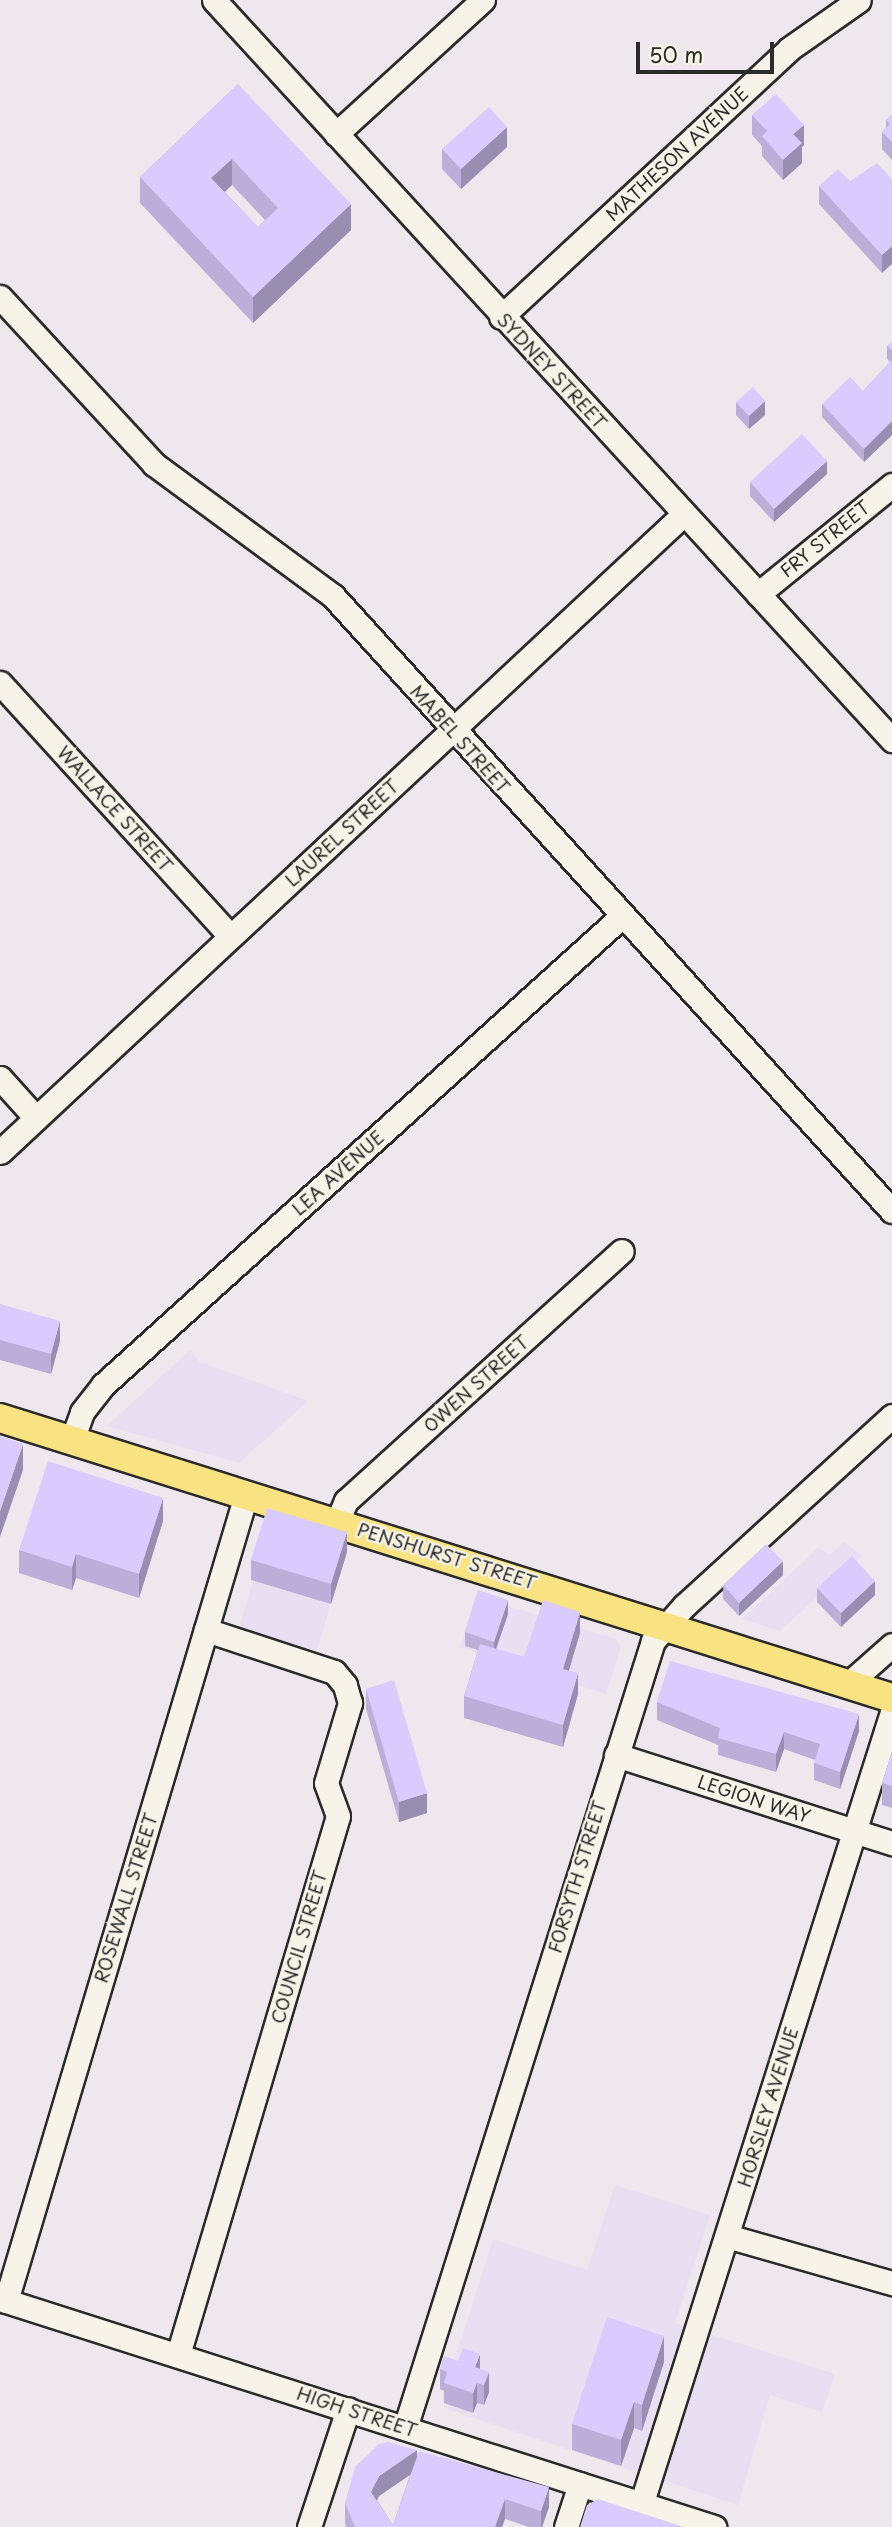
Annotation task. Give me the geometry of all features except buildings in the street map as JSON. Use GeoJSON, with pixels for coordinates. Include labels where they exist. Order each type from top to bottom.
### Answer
{"type":"FeatureCollection","features":[{"type":"Feature","properties":{"kind":"main road","name":"PENSHURST STREET"},"geometry":{"type":"LineString","coordinates":[[0,1418],[892,1699]]}},
{"type":"Feature","properties":{"kind":"street","name":"SYDNEY STREET"},"geometry":{"type":"LineString","coordinates":[[214,0],[501,317],[892,740]]}},
{"type":"Feature","properties":{"kind":"street"},"geometry":{"type":"LineString","coordinates":[[337,134],[483,0]]}},
{"type":"Feature","properties":{"kind":"street","name":"MATHESON AVENUE"},"geometry":{"type":"LineString","coordinates":[[501,317],[789,50],[859,0]]}},
{"type":"Feature","properties":{"kind":"street","name":"MABEL STREET"},"geometry":{"type":"LineString","coordinates":[[0,297],[154,464],[334,596],[452,731],[892,1211]]}},
{"type":"Feature","properties":{"kind":"street","name":"FRY STREET"},"geometry":{"type":"LineString","coordinates":[[758,594],[892,485]]}},
{"type":"Feature","properties":{"kind":"street","name":"LAUREL STREET"},"geometry":{"type":"LineString","coordinates":[[0,1152],[684,514]]}},
{"type":"Feature","properties":{"kind":"street","name":"WALLACE STREET"},"geometry":{"type":"LineString","coordinates":[[0,682],[230,936]]}},
{"type":"Feature","properties":{"kind":"street","name":"LEA AVENUE"},"geometry":{"type":"LineString","coordinates":[[72,1440],[82,1412],[103,1385],[621,917]]}},
{"type":"Feature","properties":{"kind":"street"},"geometry":{"type":"LineString","coordinates":[[0,1078],[36,1118]]}},
{"type":"Feature","properties":{"kind":"street","name":"OWEN STREET"},"geometry":{"type":"LineString","coordinates":[[337,1522],[346,1501],[622,1251]]}},
{"type":"Feature","properties":{"kind":"street","name":"FORSYTH STREET"},"geometry":{"type":"LineString","coordinates":[[405,2428],[653,1641],[892,1416]]}},
{"type":"Feature","properties":{"kind":"street","name":"ROSEWALL STREET"},"geometry":{"type":"LineString","coordinates":[[3,2300],[246,1495]]}},
{"type":"Feature","properties":{"kind":"street","name":"COUNCIL STREET"},"geometry":{"type":"LineString","coordinates":[[178,2355],[338,1816],[326,1783],[350,1703],[345,1685],[334,1672],[206,1630]]}},
{"type":"Feature","properties":{"kind":"street"},"geometry":{"type":"LineString","coordinates":[[847,1685],[892,1645]]}},
{"type":"Feature","properties":{"kind":"street","name":"HORSLEY AVENUE"},"geometry":{"type":"LineString","coordinates":[[642,2502],[892,1712]]}},
{"type":"Feature","properties":{"kind":"street","name":"LEGION WAY"},"geometry":{"type":"LineString","coordinates":[[616,1755],[892,1843]]}},
{"type":"Feature","properties":{"kind":"street"},"geometry":{"type":"LineString","coordinates":[[727,2236],[892,2283]]}},
{"type":"Feature","properties":{"kind":"street","name":"HIGH STREET"},"geometry":{"type":"LineString","coordinates":[[3,2300],[714,2527]]}},
{"type":"Feature","properties":{"kind":"street"},"geometry":{"type":"LineString","coordinates":[[309,2527],[348,2409]]}},
{"type":"Feature","properties":{"kind":"street"},"geometry":{"type":"LineString","coordinates":[[566,2527],[580,2484]]}},
{"type":"Feature","properties":{"kind":"shaded area"},"geometry":{"type":"Polygon","coordinates":[[[190,1350],[200,1362],[308,1401],[239,1463],[107,1426],[190,1350]]]}},
{"type":"Feature","properties":{"kind":"shaded area"},"geometry":{"type":"Polygon","coordinates":[[[269,1531],[346,1554],[315,1656],[238,1630],[269,1531]]]}},
{"type":"Feature","properties":{"kind":"shaded area"},"geometry":{"type":"Polygon","coordinates":[[[844,1542],[862,1556],[780,1631],[742,1619],[818,1548],[830,1554],[844,1542]]]}},
{"type":"Feature","properties":{"kind":"shaded area"},"geometry":{"type":"Polygon","coordinates":[[[475,1596],[616,1639],[621,1647],[606,1694],[460,1647],[475,1596]]]}},
{"type":"Feature","properties":{"kind":"shaded area"},"geometry":{"type":"Polygon","coordinates":[[[615,2185],[710,2215],[675,2323],[835,2374],[822,2412],[770,2395],[738,2505],[449,2410],[443,2397],[493,2239],[587,2270],[615,2185]]]}}]}
